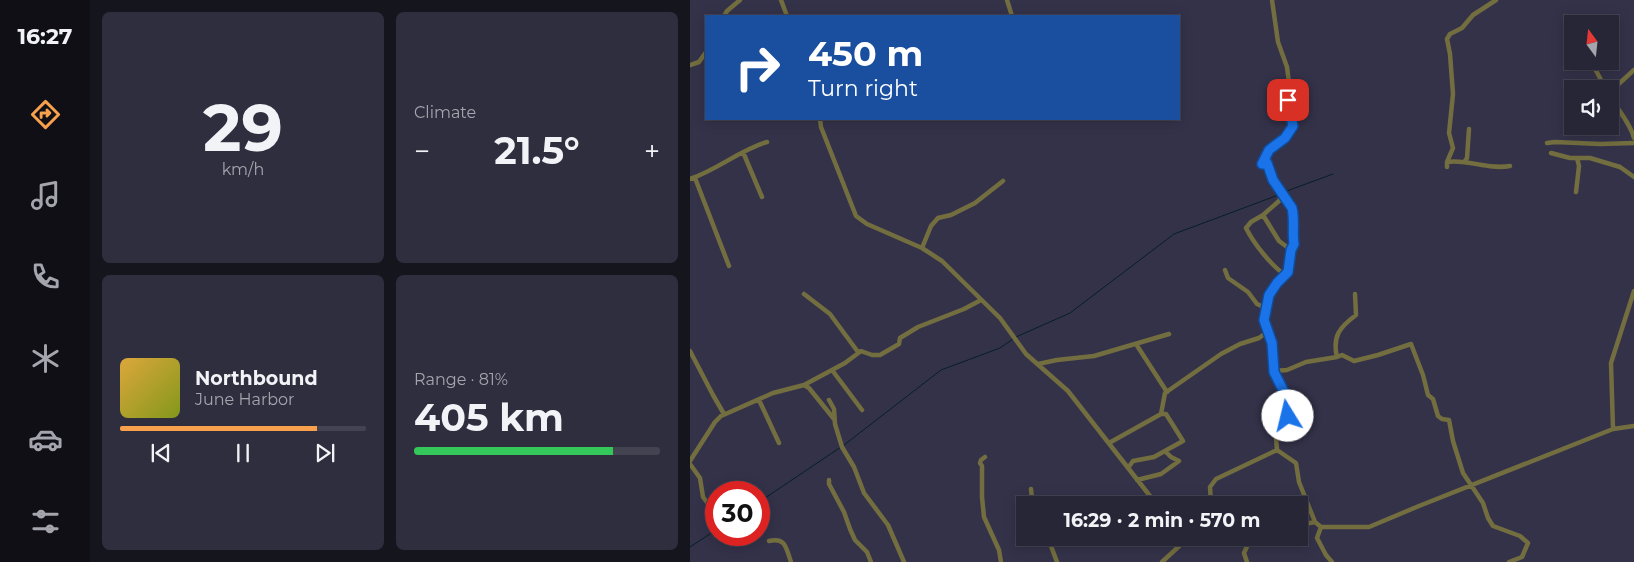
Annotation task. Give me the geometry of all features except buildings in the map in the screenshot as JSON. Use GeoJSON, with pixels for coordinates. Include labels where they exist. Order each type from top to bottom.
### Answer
{"type":"FeatureCollection","features":[{"type":"Feature","properties":{"kind":"street"},"geometry":{"type":"LineString","coordinates":[[725,15],[740,0]]}},
{"type":"Feature","properties":{"kind":"street"},"geometry":{"type":"LineString","coordinates":[[781,0],[787,15]]}},
{"type":"Feature","properties":{"kind":"street"},"geometry":{"type":"LineString","coordinates":[[1007,0],[1012,15]]}},
{"type":"Feature","properties":{"kind":"street"},"geometry":{"type":"LineString","coordinates":[[1272,0],[1278,42],[1287,67],[1290,90],[1288,100],[1293,126],[1285,138],[1269,150],[1262,164],[1267,163],[1271,176],[1282,196],[1292,208],[1294,230],[1294,244],[1291,250],[1288,272],[1269,295],[1264,320],[1272,343],[1274,372],[1285,394],[1288,416],[1276,437],[1277,450]]}},
{"type":"Feature","properties":{"kind":"street"},"geometry":{"type":"LineString","coordinates":[[1496,0],[1473,15],[1462,28],[1450,34],[1447,39],[1453,94],[1449,133],[1453,148],[1447,165],[1464,161],[1496,168],[1510,166]]}},
{"type":"Feature","properties":{"kind":"street"},"geometry":{"type":"LineString","coordinates":[[690,65],[699,62],[705,53]]}},
{"type":"Feature","properties":{"kind":"street"},"geometry":{"type":"LineString","coordinates":[[1619,84],[1634,70]]}},
{"type":"Feature","properties":{"kind":"street"},"geometry":{"type":"LineString","coordinates":[[1619,112],[1628,123],[1634,138]]}},
{"type":"Feature","properties":{"kind":"street"},"geometry":{"type":"LineString","coordinates":[[820,120],[821,127],[856,216],[867,224],[922,248],[942,261],[1000,318],[1026,354],[1068,391],[1150,496]]}},
{"type":"Feature","properties":{"kind":"street"},"geometry":{"type":"LineString","coordinates":[[1464,161],[1467,158],[1469,129]]}},
{"type":"Feature","properties":{"kind":"street"},"geometry":{"type":"LineString","coordinates":[[729,266],[692,179],[754,146],[767,142]]}},
{"type":"Feature","properties":{"kind":"street"},"geometry":{"type":"LineString","coordinates":[[1547,143],[1634,143]]}},
{"type":"Feature","properties":{"kind":"street"},"geometry":{"type":"LineString","coordinates":[[743,152],[762,198]]}},
{"type":"Feature","properties":{"kind":"street"},"geometry":{"type":"LineString","coordinates":[[1552,153],[1570,158],[1590,158],[1620,167],[1634,177]]}},
{"type":"Feature","properties":{"kind":"street"},"geometry":{"type":"LineString","coordinates":[[1576,192],[1579,166],[1577,158]]}},
{"type":"Feature","properties":{"kind":"street"},"geometry":{"type":"LineString","coordinates":[[922,248],[931,226],[938,218],[951,216],[1003,182]]}},
{"type":"Feature","properties":{"kind":"street"},"geometry":{"type":"LineString","coordinates":[[1282,196],[1279,201],[1246,228],[1251,238],[1274,267],[1285,274]]}},
{"type":"Feature","properties":{"kind":"street"},"geometry":{"type":"LineString","coordinates":[[1263,214],[1279,241],[1291,250]]}},
{"type":"Feature","properties":{"kind":"street"},"geometry":{"type":"LineString","coordinates":[[1225,270],[1228,278],[1248,292],[1257,304],[1266,308]]}},
{"type":"Feature","properties":{"kind":"street"},"geometry":{"type":"LineString","coordinates":[[1613,429],[1610,363],[1634,291]]}},
{"type":"Feature","properties":{"kind":"street"},"geometry":{"type":"LineString","coordinates":[[804,294],[830,314],[858,352]]}},
{"type":"Feature","properties":{"kind":"street"},"geometry":{"type":"LineString","coordinates":[[1337,357],[1335,348],[1337,337],[1343,324],[1356,315],[1355,294]]}},
{"type":"Feature","properties":{"kind":"street"},"geometry":{"type":"LineString","coordinates":[[705,500],[700,478],[690,462],[715,422],[724,414],[777,392],[804,385],[852,358],[858,352],[864,351],[872,355],[880,355],[899,344],[900,338],[912,330],[981,300]]}},
{"type":"Feature","properties":{"kind":"street"},"geometry":{"type":"LineString","coordinates":[[1161,414],[1165,393],[1222,354],[1240,344],[1259,338],[1267,332]]}},
{"type":"Feature","properties":{"kind":"street"},"geometry":{"type":"LineString","coordinates":[[1038,364],[1094,356],[1169,334]]}},
{"type":"Feature","properties":{"kind":"street"},"geometry":{"type":"LineString","coordinates":[[1136,344],[1168,392]]}},
{"type":"Feature","properties":{"kind":"street"},"geometry":{"type":"LineString","coordinates":[[1274,372],[1287,370],[1306,362],[1342,355],[1354,361],[1411,344],[1423,375],[1428,395],[1433,399],[1438,416],[1449,420],[1463,473],[1483,504],[1492,526],[1520,536],[1528,543],[1522,557],[1509,562]]}},
{"type":"Feature","properties":{"kind":"street"},"geometry":{"type":"LineString","coordinates":[[690,351],[712,395],[724,414]]}},
{"type":"Feature","properties":{"kind":"street"},"geometry":{"type":"LineString","coordinates":[[832,370],[862,410]]}},
{"type":"Feature","properties":{"kind":"street"},"geometry":{"type":"LineString","coordinates":[[804,385],[809,388],[835,419]]}},
{"type":"Feature","properties":{"kind":"street"},"geometry":{"type":"LineString","coordinates":[[759,400],[779,443]]}},
{"type":"Feature","properties":{"kind":"street"},"geometry":{"type":"LineString","coordinates":[[829,400],[834,409],[842,447],[854,467],[864,493],[888,525],[904,562]]}},
{"type":"Feature","properties":{"kind":"street"},"geometry":{"type":"LineString","coordinates":[[1109,443],[1161,414],[1166,414],[1183,441],[1166,452],[1133,462],[1128,468]]}},
{"type":"Feature","properties":{"kind":"street"},"geometry":{"type":"LineString","coordinates":[[1277,450],[1296,463],[1299,482],[1315,522],[1321,527],[1369,527],[1613,429],[1634,426]]}},
{"type":"Feature","properties":{"kind":"street"},"geometry":{"type":"LineString","coordinates":[[1211,496],[1210,487],[1216,479],[1277,450]]}},
{"type":"Feature","properties":{"kind":"street"},"geometry":{"type":"LineString","coordinates":[[1137,480],[1161,474],[1179,461],[1166,452]]}},
{"type":"Feature","properties":{"kind":"street"},"geometry":{"type":"LineString","coordinates":[[985,457],[980,463],[982,466],[984,517],[1001,562]]}},
{"type":"Feature","properties":{"kind":"street"},"geometry":{"type":"LineString","coordinates":[[828,480],[855,540],[867,552],[871,562]]}},
{"type":"Feature","properties":{"kind":"street"},"geometry":{"type":"LineString","coordinates":[[1031,489],[1032,496]]}},
{"type":"Feature","properties":{"kind":"street"},"geometry":{"type":"LineString","coordinates":[[1308,523],[1315,522]]}},
{"type":"Feature","properties":{"kind":"street"},"geometry":{"type":"LineString","coordinates":[[1321,527],[1317,538],[1332,562]]}},
{"type":"Feature","properties":{"kind":"street"},"geometry":{"type":"LineString","coordinates":[[770,541],[778,539],[782,542],[792,562]]}},
{"type":"Feature","properties":{"kind":"street"},"geometry":{"type":"LineString","coordinates":[[1051,546],[1057,562]]}},
{"type":"Feature","properties":{"kind":"street"},"geometry":{"type":"LineString","coordinates":[[1162,562],[1180,546]]}},
{"type":"Feature","properties":{"kind":"street"},"geometry":{"type":"LineString","coordinates":[[1247,546],[1244,553],[1247,562]]}},
{"type":"Feature","properties":{"kind":"waterway"},"geometry":{"type":"LineString","coordinates":[[1284,192],[1333,174]]}},
{"type":"Feature","properties":{"kind":"waterway"},"geometry":{"type":"LineString","coordinates":[[1016,337],[1070,313],[1174,234],[1281,194]]}},
{"type":"Feature","properties":{"kind":"waterway"},"geometry":{"type":"LineString","coordinates":[[844,445],[941,370],[1000,348],[1013,339]]}},
{"type":"Feature","properties":{"kind":"waterway"},"geometry":{"type":"LineString","coordinates":[[770,495],[841,447]]}},
{"type":"Feature","properties":{"kind":"waterway"},"geometry":{"type":"LineString","coordinates":[[690,547],[705,537]]}},
{"type":"Feature","properties":{"kind":"route"},"geometry":{"type":"LineString","coordinates":[[1288,100],[1293,126],[1285,138],[1269,150],[1262,164],[1267,163],[1273,180],[1293,212],[1294,244],[1291,250],[1288,272],[1269,295],[1264,320],[1272,343],[1274,372],[1285,394],[1288,416]]}}]}
